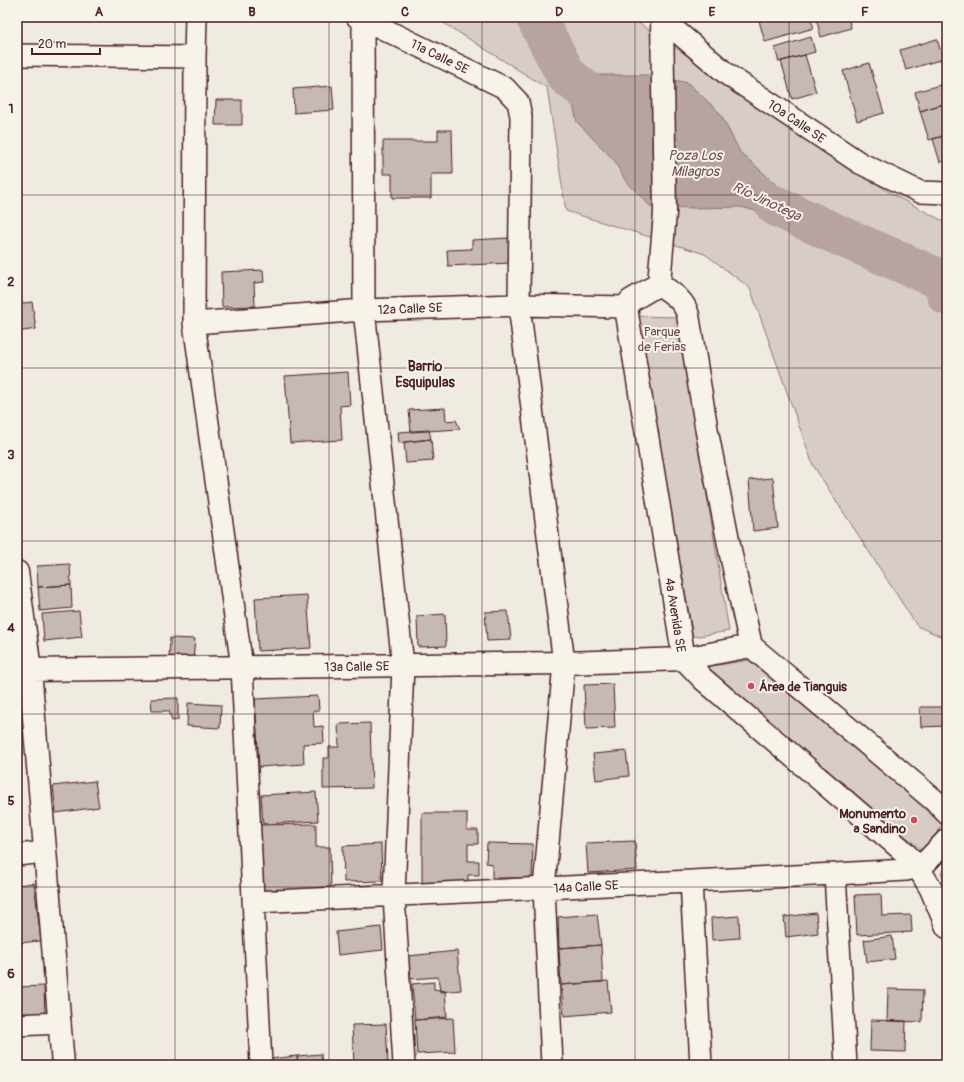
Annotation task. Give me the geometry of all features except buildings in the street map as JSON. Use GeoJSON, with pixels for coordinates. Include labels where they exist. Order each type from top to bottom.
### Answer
{"type":"FeatureCollection","features":[{"type":"Feature","properties":{"kind":"street"},"geometry":{"type":"LineString","coordinates":[[196,17],[194,323],[242,667],[261,1065]]}},
{"type":"Feature","properties":{"kind":"street"},"geometry":{"type":"LineString","coordinates":[[360,18],[364,310],[403,665],[394,895],[404,1065]]}},
{"type":"Feature","properties":{"kind":"street","name":"11a Calle SE"},"geometry":{"type":"LineString","coordinates":[[360,18],[505,88],[518,102],[521,116],[519,305]]}},
{"type":"Feature","properties":{"kind":"street"},"geometry":{"type":"LineString","coordinates":[[659,284],[665,213],[662,18]]}},
{"type":"Feature","properties":{"kind":"street","name":"10a Calle SE"},"geometry":{"type":"LineString","coordinates":[[662,18],[728,75],[860,163],[920,192],[947,193]]}},
{"type":"Feature","properties":{"kind":"street"},"geometry":{"type":"LineString","coordinates":[[17,55],[195,57]]}},
{"type":"Feature","properties":{"kind":"street"},"geometry":{"type":"LineString","coordinates":[[627,307],[630,301],[659,284]]}},
{"type":"Feature","properties":{"kind":"street"},"geometry":{"type":"LineString","coordinates":[[659,284],[681,300],[686,307],[707,432],[731,555],[751,646],[935,801],[947,813]]}},
{"type":"Feature","properties":{"kind":"street"},"geometry":{"type":"LineString","coordinates":[[519,305],[564,663],[544,888],[552,1065]]}},
{"type":"Feature","properties":{"kind":"street","name":"12a Calle SE"},"geometry":{"type":"LineString","coordinates":[[194,323],[364,310],[519,305],[627,307]]}},
{"type":"Feature","properties":{"kind":"street","name":"4a Avenida SE"},"geometry":{"type":"LineString","coordinates":[[627,307],[684,659],[703,679],[901,849],[918,867],[931,889],[947,927]]}},
{"type":"Feature","properties":{"kind":"street"},"geometry":{"type":"LineString","coordinates":[[17,572],[30,670],[63,1065]]}},
{"type":"Feature","properties":{"kind":"street","name":"13a Calle SE"},"geometry":{"type":"LineString","coordinates":[[30,670],[564,663],[684,659],[751,646]]}},
{"type":"Feature","properties":{"kind":"street"},"geometry":{"type":"LineString","coordinates":[[918,867],[926,862],[947,840]]}},
{"type":"Feature","properties":{"kind":"street"},"geometry":{"type":"LineString","coordinates":[[17,854],[45,852]]}},
{"type":"Feature","properties":{"kind":"street","name":"14a Calle SE"},"geometry":{"type":"LineString","coordinates":[[254,902],[835,874],[906,870],[918,867]]}},
{"type":"Feature","properties":{"kind":"street"},"geometry":{"type":"LineString","coordinates":[[835,874],[846,1065]]}},
{"type":"Feature","properties":{"kind":"street"},"geometry":{"type":"LineString","coordinates":[[691,881],[701,1065]]}},
{"type":"Feature","properties":{"kind":"street"},"geometry":{"type":"LineString","coordinates":[[17,1025],[60,1023]]}},
{"type":"Feature","properties":{"kind":"green space"},"geometry":{"type":"Polygon","coordinates":[[[434,17],[635,17],[636,21],[892,194],[947,223],[947,639],[917,626],[813,465],[750,288],[705,254],[566,211],[547,88],[434,17]]]}},
{"type":"Feature","properties":{"kind":"green space","name":"Parque de Ferias"},"geometry":{"type":"Polygon","coordinates":[[[637,316],[678,317],[729,631],[693,637],[637,316]]]}},
{"type":"Feature","properties":{"kind":"green space"},"geometry":{"type":"Polygon","coordinates":[[[749,660],[867,755],[942,825],[924,852],[706,667],[749,660]]]}},
{"type":"Feature","properties":{"kind":"green space"},"geometry":{"type":"Polygon","coordinates":[[[947,865],[947,890],[941,872],[947,865]]]}},
{"type":"Feature","properties":{"kind":"water","name":"Poza Los Milagros"},"geometry":{"type":"Polygon","coordinates":[[[566,75],[651,75],[688,83],[720,113],[740,152],[827,230],[741,207],[692,208],[650,206],[625,180],[614,160],[577,122],[566,75]]]}},
{"type":"Feature","properties":{"kind":"waterway","name":"Río Jinotega"},"geometry":{"type":"LineString","coordinates":[[536,17],[566,75],[610,110]]}},
{"type":"Feature","properties":{"kind":"waterway","name":"Río Jinotega"},"geometry":{"type":"LineString","coordinates":[[776,206],[944,281],[947,295]]}},
{"type":"Feature","properties":{"kind":"place","name":"Área de Tianguis"},"geometry":{"type":"Point","coordinates":[751,686]}},
{"type":"Feature","properties":{"kind":"place","name":"Monumento a Sandino"},"geometry":{"type":"Point","coordinates":[914,820]}},
{"type":"Feature","properties":{"kind":"district","name":"Barrio Esquipulas"},"geometry":{"type":"Point","coordinates":[425,374]}}]}
